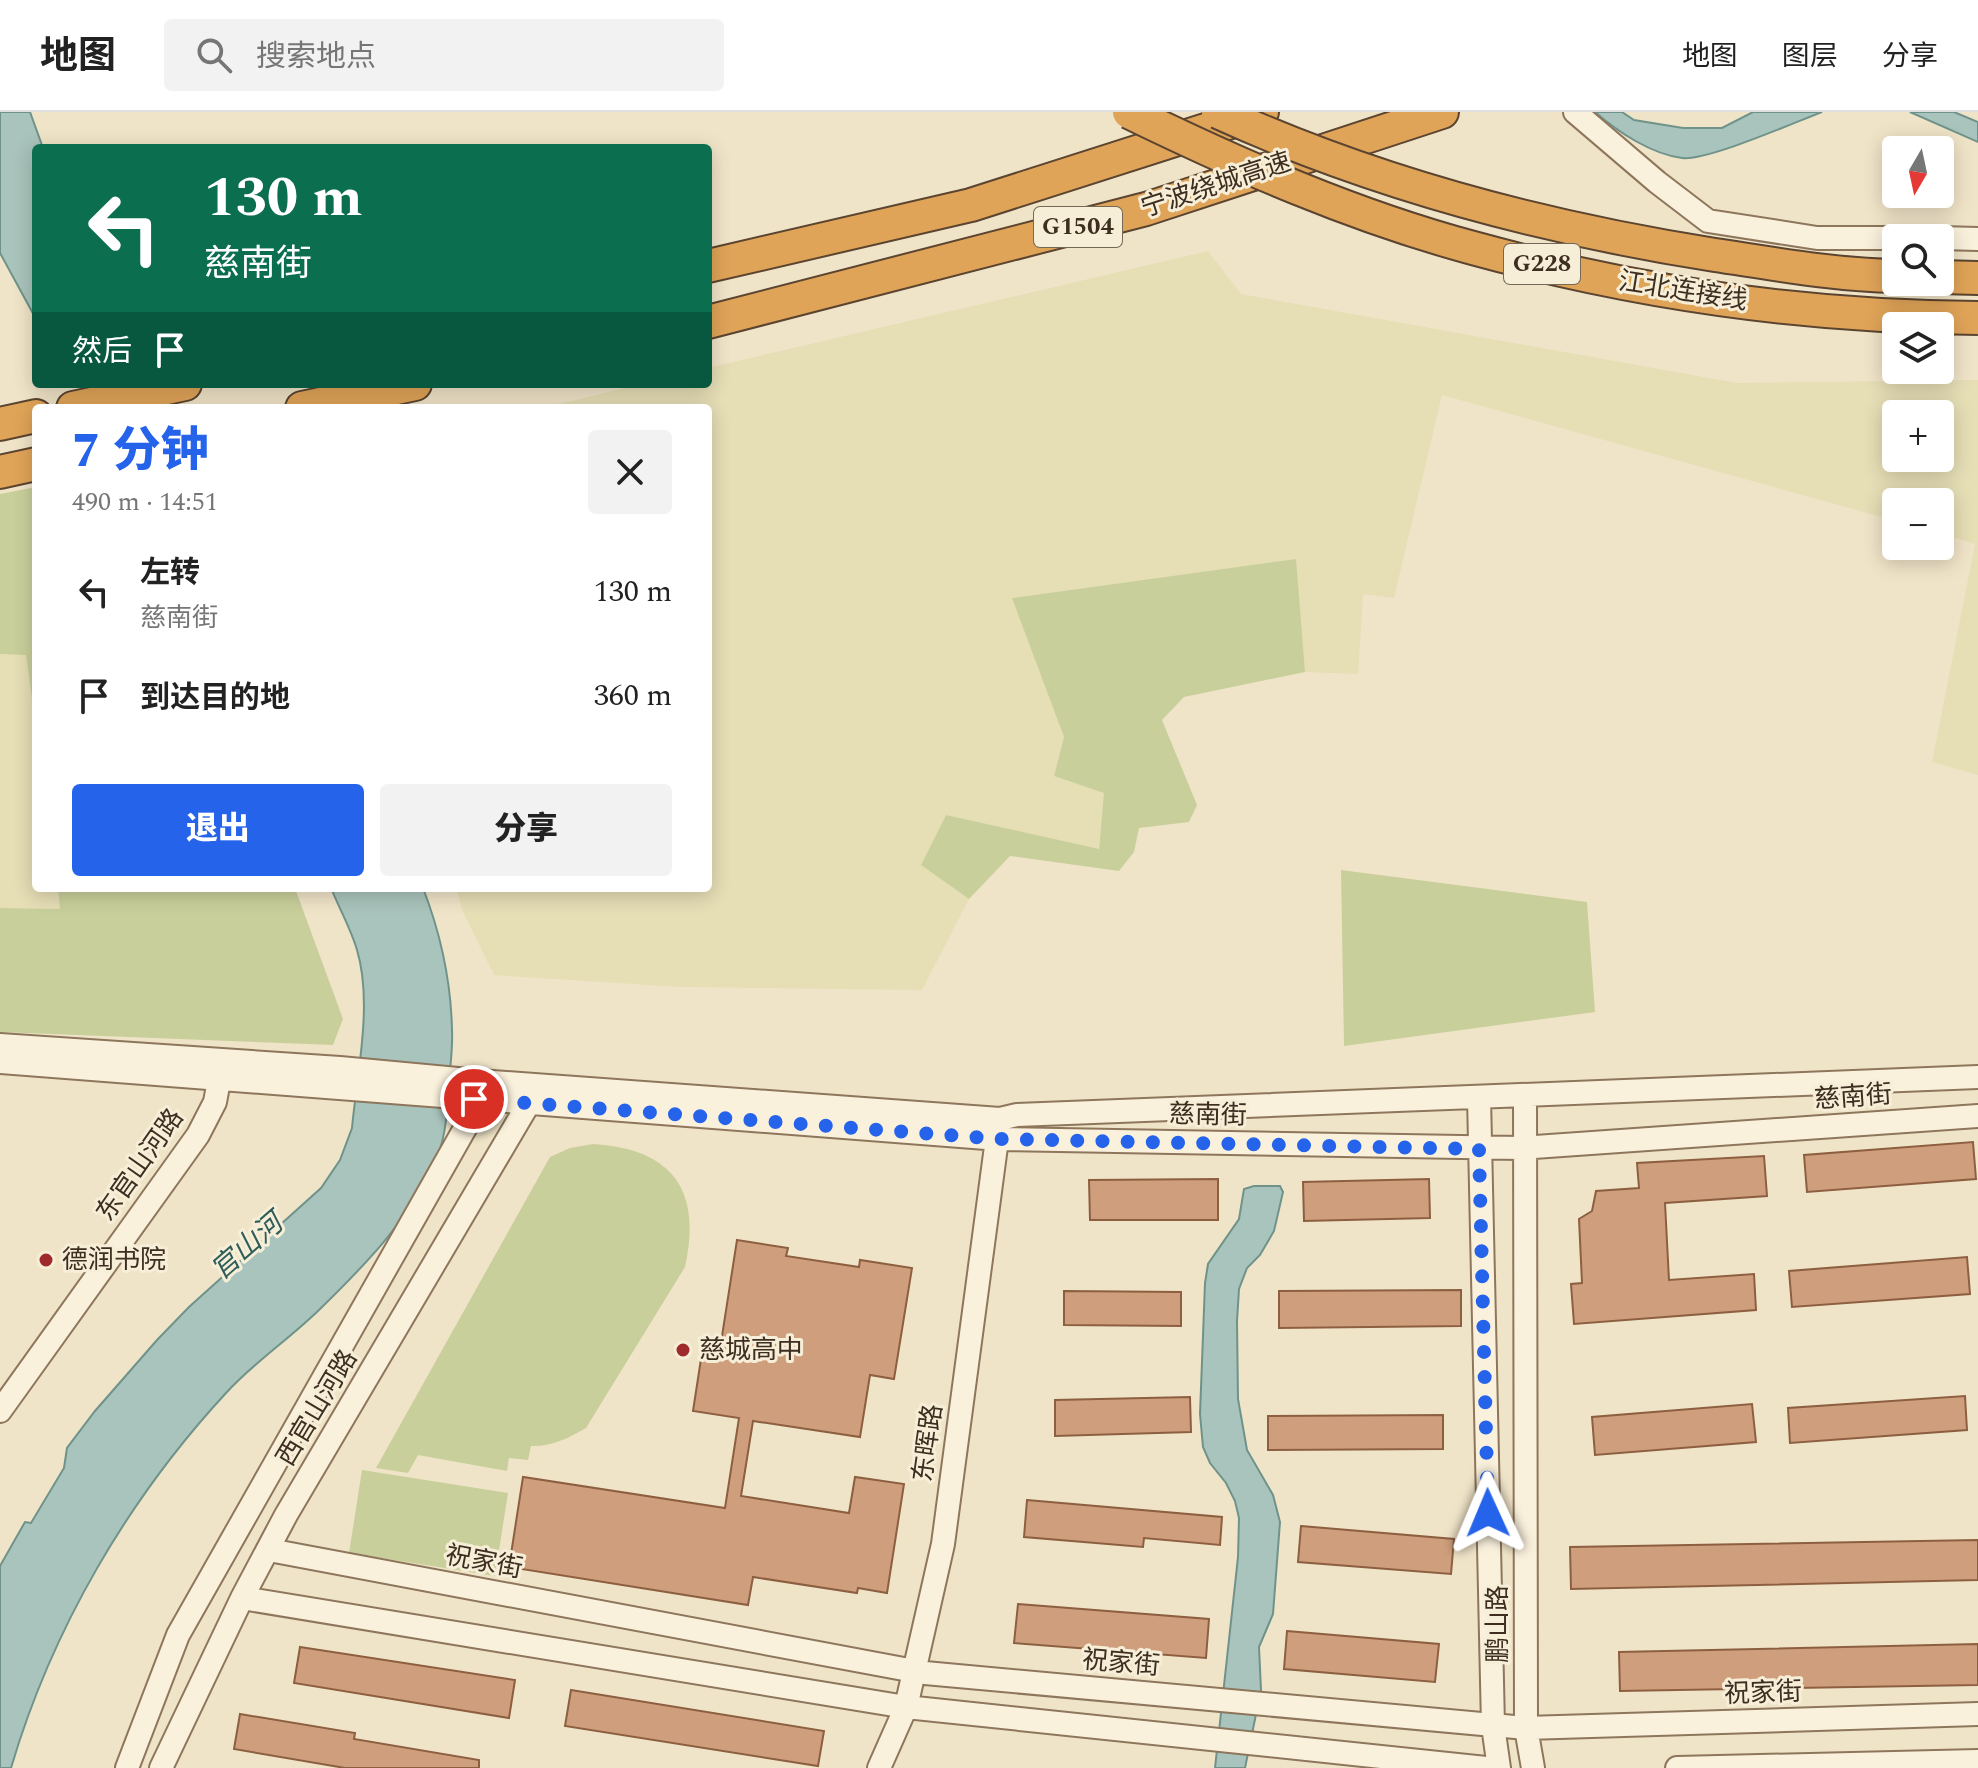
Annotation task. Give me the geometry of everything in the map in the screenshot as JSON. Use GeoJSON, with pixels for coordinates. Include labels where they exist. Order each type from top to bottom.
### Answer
{"type":"FeatureCollection","features":[{"type":"Feature","properties":{"kind":"highway","name":"江北连接线"},"geometry":{"type":"LineString","coordinates":[[1129,112],[1214,153],[1355,210],[1473,248],[1654,289],[1805,309],[1978,318]]}},
{"type":"Feature","properties":{"kind":"highway","name":"江北连接线"},"geometry":{"type":"LineString","coordinates":[[1218,112],[1292,144],[1442,197],[1623,241],[1843,275],[1882,276]]}},
{"type":"Feature","properties":{"kind":"highway","name":"G1504"},"geometry":{"type":"LineString","coordinates":[[712,265],[971,205],[1262,112]]}},
{"type":"Feature","properties":{"kind":"highway","name":"宁波绕城高速"},"geometry":{"type":"LineString","coordinates":[[712,321],[1146,209],[1442,112]]}},
{"type":"Feature","properties":{"kind":"highway"},"geometry":{"type":"LineString","coordinates":[[1954,277],[1978,278]]}},
{"type":"Feature","properties":{"kind":"highway"},"geometry":{"type":"LineString","coordinates":[[92,404],[166,388]]}},
{"type":"Feature","properties":{"kind":"highway"},"geometry":{"type":"LineString","coordinates":[[321,404],[396,388]]}},
{"type":"Feature","properties":{"kind":"highway"},"geometry":{"type":"LineString","coordinates":[[0,424],[32,417]]}},
{"type":"Feature","properties":{"kind":"highway"},"geometry":{"type":"LineString","coordinates":[[0,472],[32,465]]}},
{"type":"Feature","properties":{"kind":"street"},"geometry":{"type":"LineString","coordinates":[[1575,112],[1708,221],[1817,238],[1882,238]]}},
{"type":"Feature","properties":{"kind":"street"},"geometry":{"type":"LineString","coordinates":[[1954,238],[1978,239]]}},
{"type":"Feature","properties":{"kind":"street"},"geometry":{"type":"LineString","coordinates":[[0,1045],[222,1069]]}},
{"type":"Feature","properties":{"kind":"street"},"geometry":{"type":"LineString","coordinates":[[0,1062],[222,1069]]}},
{"type":"Feature","properties":{"kind":"street","name":"慈南街"},"geometry":{"type":"LineString","coordinates":[[222,1069],[999,1129],[1479,1149],[1978,1116]]}},
{"type":"Feature","properties":{"kind":"street","name":"东官山河路"},"geometry":{"type":"LineString","coordinates":[[0,1411],[198,1135],[215,1102],[222,1069]]}},
{"type":"Feature","properties":{"kind":"street","name":"慈南街"},"geometry":{"type":"LineString","coordinates":[[999,1129],[1017,1115],[1978,1077]]}},
{"type":"Feature","properties":{"kind":"street","name":"西官山河路"},"geometry":{"type":"LineString","coordinates":[[127,1768],[178,1635],[468,1123],[477,1090]]}},
{"type":"Feature","properties":{"kind":"street","name":"西官山河路"},"geometry":{"type":"LineString","coordinates":[[161,1768],[242,1598],[286,1515],[531,1094]]}},
{"type":"Feature","properties":{"kind":"street","name":"鹏山路"},"geometry":{"type":"LineString","coordinates":[[1525,1095],[1526,1728],[1533,1768]]}},
{"type":"Feature","properties":{"kind":"street","name":"鹏山路"},"geometry":{"type":"LineString","coordinates":[[1479,1097],[1493,1726],[1499,1768]]}},
{"type":"Feature","properties":{"kind":"street","name":"东晖路"},"geometry":{"type":"LineString","coordinates":[[879,1768],[906,1707],[943,1544],[999,1129]]}},
{"type":"Feature","properties":{"kind":"street","name":"祝家街"},"geometry":{"type":"LineString","coordinates":[[269,1550],[915,1671],[1526,1728],[1978,1714]]}},
{"type":"Feature","properties":{"kind":"street"},"geometry":{"type":"LineString","coordinates":[[242,1598],[906,1707],[1486,1768]]}},
{"type":"Feature","properties":{"kind":"street"},"geometry":{"type":"LineString","coordinates":[[1677,1768],[1873,1766],[1978,1761]]}},
{"type":"Feature","properties":{"kind":"shaded area"},"geometry":{"type":"Polygon","coordinates":[[[1208,251],[1241,294],[1737,383],[1882,381],[1882,384],[1954,384],[1954,380],[1978,380],[1978,775],[1932,762],[1975,544],[1954,537],[1954,488],[1882,488],[1882,517],[1442,395],[1394,598],[1363,594],[1358,674],[1305,672],[1295,559],[1013,598],[1064,737],[1054,776],[1105,793],[1098,850],[946,815],[921,865],[969,899],[922,990],[680,987],[494,975],[463,912],[457,892],[712,892],[712,404],[558,404],[624,388],[712,388],[712,367],[1208,251]]]}},
{"type":"Feature","properties":{"kind":"shaded area"},"geometry":{"type":"Polygon","coordinates":[[[0,654],[26,654],[32,698],[32,892],[59,892],[61,909],[0,908],[0,654]]]}},
{"type":"Feature","properties":{"kind":"green space"},"geometry":{"type":"Polygon","coordinates":[[[32,488],[32,699],[26,655],[0,654],[0,494],[32,488]]]}},
{"type":"Feature","properties":{"kind":"green space"},"geometry":{"type":"Polygon","coordinates":[[[1296,559],[1305,672],[1184,697],[1162,720],[1197,805],[1189,822],[1139,828],[1134,852],[1119,871],[1010,856],[969,899],[921,865],[946,815],[1099,849],[1104,793],[1054,776],[1064,737],[1012,598],[1296,559]]]}},
{"type":"Feature","properties":{"kind":"green space"},"geometry":{"type":"Polygon","coordinates":[[[1341,870],[1587,902],[1595,1012],[1344,1046],[1341,870]]]}},
{"type":"Feature","properties":{"kind":"green space"},"geometry":{"type":"Polygon","coordinates":[[[58,892],[296,892],[343,1019],[333,1045],[0,1032],[0,908],[60,909],[58,892]]]}},
{"type":"Feature","properties":{"kind":"green space"},"geometry":{"type":"Polygon","coordinates":[[[593,1144],[644,1154],[675,1178],[689,1216],[689,1240],[685,1267],[586,1428],[560,1441],[531,1446],[528,1460],[509,1458],[507,1471],[418,1455],[408,1473],[376,1468],[550,1157],[570,1148],[593,1144]]]}},
{"type":"Feature","properties":{"kind":"green space"},"geometry":{"type":"Polygon","coordinates":[[[362,1470],[508,1493],[495,1576],[349,1553],[362,1470]]]}},
{"type":"Feature","properties":{"kind":"water"},"geometry":{"type":"Polygon","coordinates":[[[0,112],[30,112],[42,144],[32,144],[32,312],[0,253],[0,112]]]}},
{"type":"Feature","properties":{"kind":"water"},"geometry":{"type":"Polygon","coordinates":[[[1595,112],[1622,112],[1634,120],[1683,128],[1722,128],[1753,112],[1822,112],[1730,148],[1682,158],[1636,141],[1595,112]]]}},
{"type":"Feature","properties":{"kind":"water"},"geometry":{"type":"Polygon","coordinates":[[[1910,112],[1954,112],[1978,122],[1978,142],[1910,112]]]}},
{"type":"Feature","properties":{"kind":"water"},"geometry":{"type":"Polygon","coordinates":[[[333,892],[424,892],[444,958],[451,1012],[452,1044],[446,1116],[437,1157],[411,1206],[368,1260],[309,1319],[237,1382],[190,1434],[157,1477],[97,1568],[71,1616],[28,1716],[11,1768],[0,1768],[0,1566],[25,1522],[31,1523],[64,1468],[67,1448],[95,1411],[189,1307],[321,1188],[340,1160],[352,1128],[364,1015],[362,971],[348,926],[333,892]]]}},
{"type":"Feature","properties":{"kind":"water"},"geometry":{"type":"Polygon","coordinates":[[[1280,1186],[1283,1192],[1274,1231],[1260,1255],[1247,1268],[1239,1289],[1238,1399],[1247,1450],[1273,1495],[1280,1522],[1273,1614],[1259,1647],[1261,1690],[1245,1768],[1215,1768],[1238,1557],[1239,1518],[1226,1483],[1210,1463],[1203,1447],[1200,1414],[1205,1283],[1208,1264],[1239,1219],[1244,1189],[1280,1186]]]}},
{"type":"Feature","properties":{"kind":"building"},"geometry":{"type":"Polygon","coordinates":[[[1973,1142],[1976,1179],[1807,1192],[1804,1155],[1973,1142]]]}},
{"type":"Feature","properties":{"kind":"building"},"geometry":{"type":"Polygon","coordinates":[[[1764,1156],[1767,1196],[1665,1203],[1669,1280],[1754,1274],[1756,1310],[1574,1324],[1571,1284],[1582,1283],[1579,1219],[1592,1211],[1596,1191],[1639,1188],[1637,1163],[1764,1156]]]}},
{"type":"Feature","properties":{"kind":"building"},"geometry":{"type":"Polygon","coordinates":[[[1218,1179],[1218,1220],[1090,1220],[1089,1180],[1218,1179]]]}},
{"type":"Feature","properties":{"kind":"building"},"geometry":{"type":"Polygon","coordinates":[[[1429,1179],[1430,1218],[1304,1221],[1303,1182],[1429,1179]]]}},
{"type":"Feature","properties":{"kind":"building"},"geometry":{"type":"Polygon","coordinates":[[[737,1240],[788,1248],[786,1256],[859,1267],[860,1260],[912,1268],[894,1379],[870,1375],[860,1437],[753,1421],[741,1496],[849,1513],[855,1477],[904,1484],[887,1593],[858,1588],[857,1593],[753,1577],[748,1605],[509,1567],[523,1477],[725,1508],[739,1418],[693,1411],[703,1346],[720,1349],[737,1240]]]}},
{"type":"Feature","properties":{"kind":"building"},"geometry":{"type":"Polygon","coordinates":[[[1967,1257],[1970,1294],[1792,1307],[1789,1271],[1967,1257]]]}},
{"type":"Feature","properties":{"kind":"building"},"geometry":{"type":"Polygon","coordinates":[[[1461,1290],[1461,1326],[1279,1328],[1279,1291],[1461,1290]]]}},
{"type":"Feature","properties":{"kind":"building"},"geometry":{"type":"Polygon","coordinates":[[[1064,1291],[1181,1292],[1181,1326],[1064,1325],[1064,1291]]]}},
{"type":"Feature","properties":{"kind":"building"},"geometry":{"type":"Polygon","coordinates":[[[1965,1396],[1967,1430],[1790,1443],[1788,1408],[1965,1396]]]}},
{"type":"Feature","properties":{"kind":"building"},"geometry":{"type":"Polygon","coordinates":[[[1190,1397],[1191,1432],[1055,1436],[1055,1400],[1190,1397]]]}},
{"type":"Feature","properties":{"kind":"building"},"geometry":{"type":"Polygon","coordinates":[[[1752,1404],[1756,1442],[1595,1455],[1592,1417],[1752,1404]]]}},
{"type":"Feature","properties":{"kind":"building"},"geometry":{"type":"Polygon","coordinates":[[[1443,1415],[1443,1449],[1268,1450],[1268,1416],[1443,1415]]]}},
{"type":"Feature","properties":{"kind":"building"},"geometry":{"type":"Polygon","coordinates":[[[1027,1500],[1222,1517],[1220,1545],[1144,1538],[1143,1547],[1024,1537],[1027,1500]]]}},
{"type":"Feature","properties":{"kind":"building"},"geometry":{"type":"Polygon","coordinates":[[[1301,1526],[1454,1539],[1451,1574],[1298,1562],[1301,1526]]]}},
{"type":"Feature","properties":{"kind":"building"},"geometry":{"type":"Polygon","coordinates":[[[1978,1540],[1978,1580],[1571,1589],[1570,1547],[1978,1540]]]}},
{"type":"Feature","properties":{"kind":"building"},"geometry":{"type":"Polygon","coordinates":[[[1018,1604],[1209,1619],[1206,1658],[1014,1643],[1018,1604]]]}},
{"type":"Feature","properties":{"kind":"building"},"geometry":{"type":"Polygon","coordinates":[[[1287,1631],[1439,1644],[1435,1682],[1284,1669],[1287,1631]]]}},
{"type":"Feature","properties":{"kind":"building"},"geometry":{"type":"Polygon","coordinates":[[[1978,1644],[1978,1685],[1620,1691],[1619,1652],[1978,1644]]]}},
{"type":"Feature","properties":{"kind":"building"},"geometry":{"type":"Polygon","coordinates":[[[300,1647],[515,1680],[509,1718],[294,1683],[300,1647]]]}},
{"type":"Feature","properties":{"kind":"building"},"geometry":{"type":"Polygon","coordinates":[[[571,1690],[824,1731],[818,1766],[565,1726],[571,1690]]]}},
{"type":"Feature","properties":{"kind":"building"},"geometry":{"type":"Polygon","coordinates":[[[240,1714],[355,1733],[354,1739],[479,1760],[479,1768],[345,1768],[234,1749],[240,1714]]]}},
{"type":"Feature","properties":{"kind":"place","name":"德润书院"},"geometry":{"type":"Point","coordinates":[46,1260]}},
{"type":"Feature","properties":{"kind":"place","name":"慈城高中"},"geometry":{"type":"Point","coordinates":[683,1350]}},
{"type":"Feature","properties":{"kind":"route"},"geometry":{"type":"LineString","coordinates":[[474,1099],[999,1139],[1479,1149],[1488,1513]]}},
{"type":"Feature","properties":{"kind":"water label","name":"官山河"},"geometry":{"type":"Point","coordinates":[247,1247]}}]}
